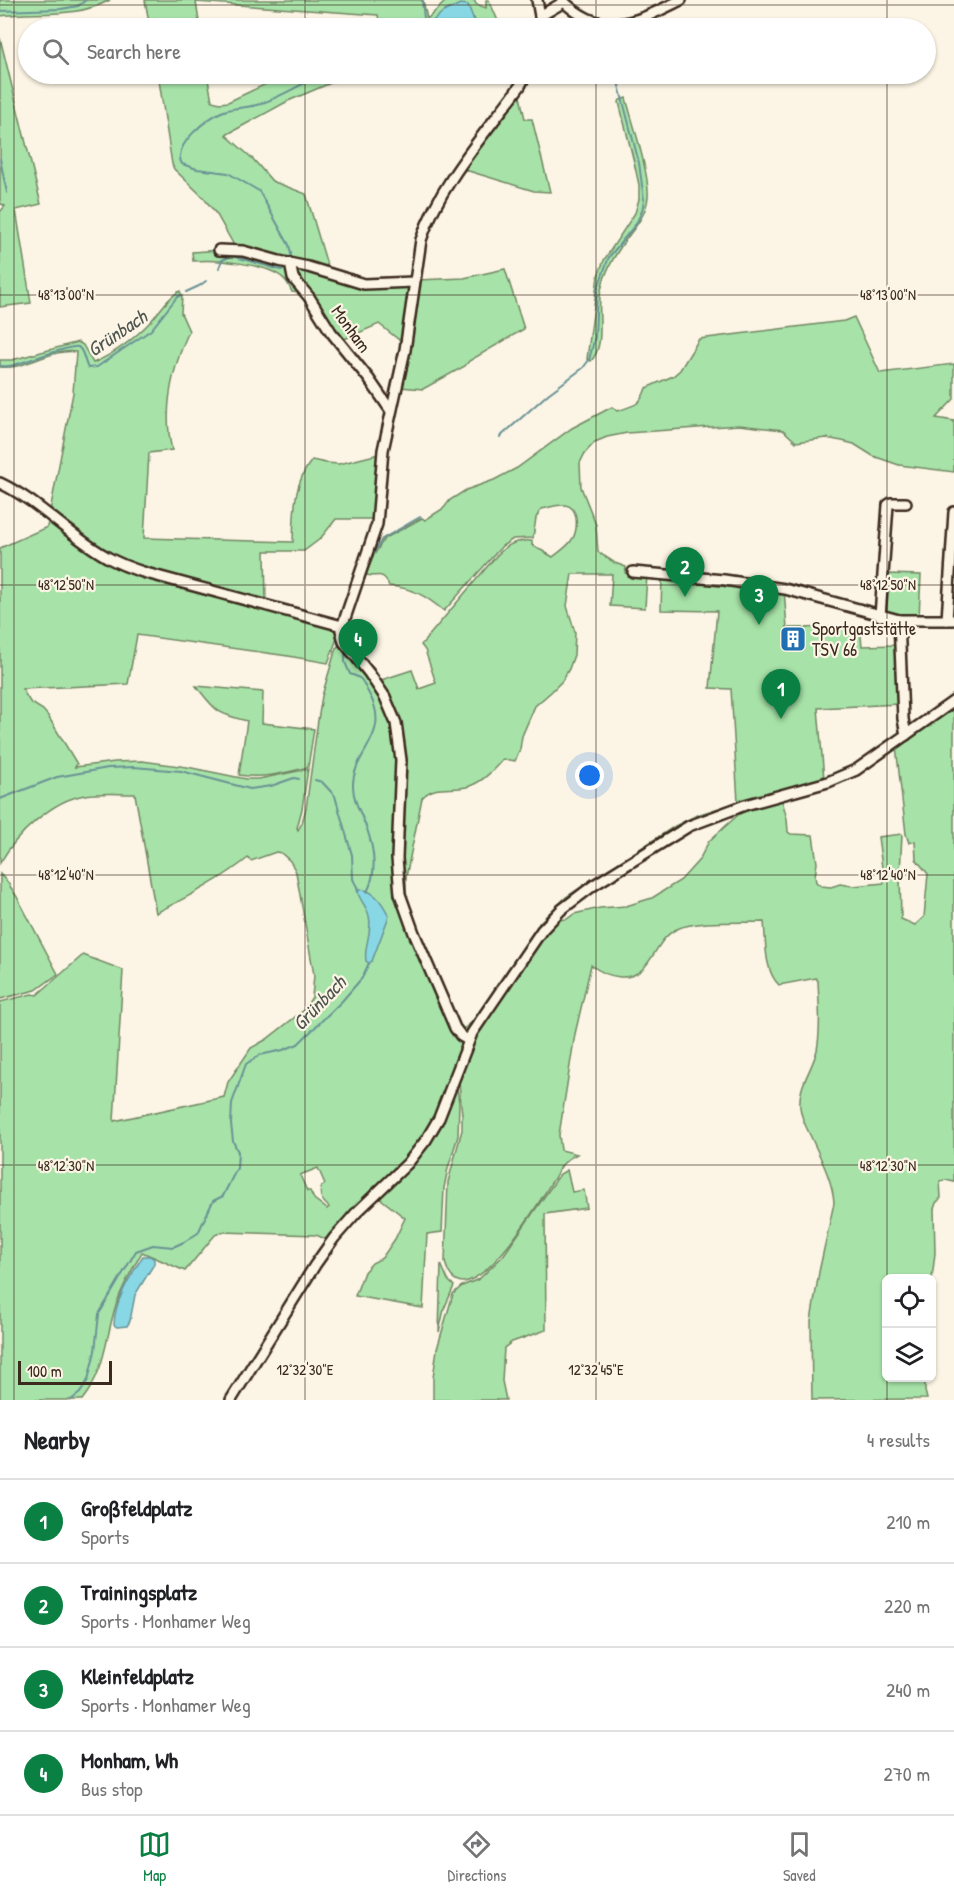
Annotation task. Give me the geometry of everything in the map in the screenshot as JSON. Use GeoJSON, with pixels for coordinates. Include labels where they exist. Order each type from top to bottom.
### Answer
{"type":"FeatureCollection","features":[{"type":"Feature","properties":{"kind":"street"},"geometry":{"type":"LineString","coordinates":[[537,0],[540,16],[563,1],[585,18]]}},
{"type":"Feature","properties":{"kind":"street"},"geometry":{"type":"LineString","coordinates":[[644,18],[681,0]]}},
{"type":"Feature","properties":{"kind":"street"},"geometry":{"type":"LineString","coordinates":[[468,1040],[455,1028],[405,911],[400,894],[397,858],[401,760],[396,723],[386,697],[346,644],[341,633],[375,532],[382,461],[405,350],[421,240],[440,197],[521,84]]}},
{"type":"Feature","properties":{"kind":"street","name":"Monham"},"geometry":{"type":"LineString","coordinates":[[219,250],[243,251],[364,284],[414,282]]}},
{"type":"Feature","properties":{"kind":"street","name":"Monham"},"geometry":{"type":"LineString","coordinates":[[290,264],[293,278],[391,411]]}},
{"type":"Feature","properties":{"kind":"street"},"geometry":{"type":"LineString","coordinates":[[0,483],[27,498],[95,549],[118,562],[146,573],[342,626]]}},
{"type":"Feature","properties":{"kind":"street"},"geometry":{"type":"LineString","coordinates":[[880,616],[888,505],[906,503]]}},
{"type":"Feature","properties":{"kind":"street"},"geometry":{"type":"LineString","coordinates":[[633,572],[724,580],[785,589],[899,620],[950,620],[954,512]]}},
{"type":"Feature","properties":{"kind":"street"},"geometry":{"type":"LineString","coordinates":[[899,620],[903,719],[906,735]]}},
{"type":"Feature","properties":{"kind":"street"},"geometry":{"type":"LineString","coordinates":[[231,1400],[330,1243],[356,1213],[408,1163],[426,1140],[439,1118],[468,1040],[542,930],[570,902],[675,833],[700,821],[745,805],[808,789],[845,776],[870,761],[954,701]]}},
{"type":"Feature","properties":{"kind":"green space"},"geometry":{"type":"Polygon","coordinates":[[[0,0],[110,0],[97,6],[70,12],[0,16],[0,0]]]}},
{"type":"Feature","properties":{"kind":"green space"},"geometry":{"type":"Polygon","coordinates":[[[145,0],[423,0],[427,18],[378,18],[378,15],[196,2],[198,18],[148,18],[145,0]]]}},
{"type":"Feature","properties":{"kind":"green space"},"geometry":{"type":"Polygon","coordinates":[[[447,0],[474,0],[476,4],[486,8],[486,0],[489,0],[497,18],[428,18],[447,0]]]}},
{"type":"Feature","properties":{"kind":"green space"},"geometry":{"type":"Polygon","coordinates":[[[0,38],[41,204],[16,210],[31,303],[0,307],[0,212],[5,206],[0,203],[0,38]]]}},
{"type":"Feature","properties":{"kind":"green space"},"geometry":{"type":"Polygon","coordinates":[[[160,84],[209,84],[212,101],[220,103],[228,102],[266,84],[328,84],[288,101],[226,135],[253,159],[272,181],[306,194],[330,275],[353,282],[407,285],[410,288],[403,343],[379,324],[342,340],[306,298],[300,293],[292,292],[286,281],[277,274],[241,263],[193,261],[192,252],[236,249],[217,215],[203,197],[174,169],[160,84]]]}},
{"type":"Feature","properties":{"kind":"green space"},"geometry":{"type":"Polygon","coordinates":[[[519,92],[525,119],[532,119],[550,192],[534,191],[462,169],[519,92]]]}},
{"type":"Feature","properties":{"kind":"green space"},"geometry":{"type":"Polygon","coordinates":[[[626,98],[644,162],[648,187],[647,205],[641,218],[617,253],[604,279],[600,298],[599,346],[591,361],[587,359],[598,276],[604,260],[635,213],[639,199],[639,185],[619,102],[626,98]]]}},
{"type":"Feature","properties":{"kind":"green space"},"geometry":{"type":"Polygon","coordinates":[[[505,269],[524,329],[423,389],[400,387],[417,280],[464,278],[505,269]]]}},
{"type":"Feature","properties":{"kind":"green space"},"geometry":{"type":"Polygon","coordinates":[[[180,291],[181,313],[189,331],[170,389],[168,419],[172,450],[149,453],[144,538],[293,542],[294,509],[298,488],[312,460],[339,464],[379,454],[375,519],[336,519],[320,539],[304,551],[265,551],[266,603],[145,570],[98,549],[50,511],[73,393],[76,352],[57,353],[19,365],[0,367],[0,360],[12,360],[78,342],[83,345],[93,363],[131,339],[151,321],[168,300],[180,291]]]}},
{"type":"Feature","properties":{"kind":"green space"},"geometry":{"type":"Polygon","coordinates":[[[854,317],[880,373],[954,364],[954,399],[936,418],[954,421],[954,472],[899,465],[873,456],[854,444],[842,441],[826,438],[796,442],[783,430],[739,425],[627,433],[595,442],[580,463],[581,487],[596,525],[598,552],[626,567],[625,573],[647,574],[645,608],[610,606],[612,574],[572,574],[567,606],[575,632],[574,655],[569,669],[562,681],[535,706],[522,736],[515,761],[503,759],[484,778],[470,786],[438,789],[427,793],[422,798],[406,877],[406,901],[400,881],[403,760],[378,681],[412,670],[419,689],[436,683],[425,650],[421,645],[497,555],[513,544],[532,541],[532,545],[553,557],[571,541],[575,532],[576,520],[573,510],[565,505],[541,509],[536,518],[533,538],[513,539],[502,546],[444,611],[419,594],[389,586],[382,576],[366,575],[384,539],[422,518],[425,520],[466,490],[494,480],[517,468],[572,428],[612,407],[617,411],[636,404],[646,388],[673,376],[680,370],[699,339],[844,321],[854,317]]]}},
{"type":"Feature","properties":{"kind":"green space"},"geometry":{"type":"Polygon","coordinates":[[[51,519],[114,563],[336,627],[339,633],[328,663],[137,635],[128,684],[22,689],[30,702],[48,716],[77,764],[75,767],[142,761],[246,779],[259,779],[308,769],[298,830],[306,808],[322,696],[336,648],[341,644],[382,696],[397,740],[396,883],[462,1045],[440,1108],[421,1143],[328,1240],[316,1235],[222,1232],[215,1235],[185,1271],[142,1252],[120,1293],[100,1367],[82,1400],[0,1400],[0,1002],[32,994],[37,995],[83,955],[123,970],[114,1121],[224,1097],[228,1082],[251,1048],[267,1039],[304,1010],[312,997],[314,975],[296,872],[290,861],[281,853],[276,852],[251,861],[248,858],[215,881],[156,913],[135,794],[91,794],[60,804],[25,830],[0,863],[0,548],[47,527],[51,519]],[[318,1168],[300,1175],[307,1191],[310,1191],[314,1199],[327,1209],[329,1207],[320,1194],[321,1187],[325,1184],[318,1168]]]}},
{"type":"Feature","properties":{"kind":"green space"},"geometry":{"type":"Polygon","coordinates":[[[887,574],[921,575],[919,617],[888,616],[884,613],[887,574]]]}},
{"type":"Feature","properties":{"kind":"green space"},"geometry":{"type":"Polygon","coordinates":[[[662,577],[784,590],[787,628],[860,627],[862,646],[897,645],[899,704],[818,708],[824,779],[739,802],[741,804],[726,808],[568,900],[470,1030],[464,1034],[462,1030],[472,1022],[540,922],[566,897],[675,826],[697,815],[738,802],[731,689],[710,688],[717,611],[661,610],[662,577]]]}},
{"type":"Feature","properties":{"kind":"green space"},"geometry":{"type":"Polygon","coordinates":[[[196,686],[263,692],[262,723],[314,729],[308,767],[265,776],[239,775],[247,721],[228,716],[217,710],[196,686]]]}},
{"type":"Feature","properties":{"kind":"green space"},"geometry":{"type":"Polygon","coordinates":[[[954,703],[954,1182],[940,1181],[941,1198],[934,1209],[935,1253],[933,1274],[882,1274],[882,1382],[925,1382],[927,1399],[812,1400],[811,1321],[834,1203],[829,1178],[801,1115],[800,1107],[803,1085],[817,1050],[818,981],[816,978],[779,985],[768,964],[764,922],[707,923],[677,929],[662,941],[646,966],[631,976],[612,976],[591,965],[575,1034],[559,1135],[561,1150],[577,1154],[562,1165],[525,1224],[487,1269],[470,1280],[455,1280],[445,1262],[448,1182],[462,1130],[458,1071],[472,1038],[554,920],[567,919],[574,914],[600,908],[626,906],[652,898],[681,880],[699,860],[709,841],[738,815],[747,809],[782,800],[788,832],[813,835],[817,863],[815,876],[816,882],[821,886],[884,883],[878,837],[902,834],[901,919],[915,925],[924,917],[928,874],[916,859],[915,841],[909,843],[906,834],[896,746],[954,703]]]}},
{"type":"Feature","properties":{"kind":"green space"},"geometry":{"type":"Polygon","coordinates":[[[0,874],[17,897],[58,974],[36,990],[0,999],[0,874]]]}},
{"type":"Feature","properties":{"kind":"green space"},"geometry":{"type":"Polygon","coordinates":[[[456,1078],[459,1103],[458,1136],[444,1188],[442,1232],[427,1234],[423,1308],[355,1296],[364,1272],[372,1263],[382,1258],[405,1218],[377,1196],[413,1161],[456,1078]]]}},
{"type":"Feature","properties":{"kind":"green space"},"geometry":{"type":"Polygon","coordinates":[[[567,1170],[572,1192],[584,1190],[587,1208],[545,1214],[546,1330],[512,1342],[504,1348],[502,1381],[506,1400],[433,1400],[437,1349],[453,1294],[462,1286],[479,1279],[503,1256],[560,1174],[567,1170]]]}},
{"type":"Feature","properties":{"kind":"green space"},"geometry":{"type":"Polygon","coordinates":[[[441,1264],[448,1280],[454,1286],[444,1309],[439,1332],[441,1264]]]}},
{"type":"Feature","properties":{"kind":"water"},"geometry":{"type":"Polygon","coordinates":[[[460,4],[468,5],[473,18],[436,18],[460,4]]]}},
{"type":"Feature","properties":{"kind":"water"},"geometry":{"type":"Polygon","coordinates":[[[357,889],[373,894],[389,916],[372,961],[369,963],[365,956],[370,922],[357,889]]]}},
{"type":"Feature","properties":{"kind":"water"},"geometry":{"type":"Polygon","coordinates":[[[143,1256],[150,1256],[154,1259],[154,1264],[135,1295],[130,1321],[127,1326],[117,1327],[114,1325],[120,1298],[143,1256]]]}},
{"type":"Feature","properties":{"kind":"waterway"},"geometry":{"type":"LineString","coordinates":[[0,11],[61,9],[78,6],[86,0]]}},
{"type":"Feature","properties":{"kind":"waterway","name":"Grünbach"},"geometry":{"type":"LineString","coordinates":[[422,0],[424,18]]}},
{"type":"Feature","properties":{"kind":"waterway","name":"Grünbach"},"geometry":{"type":"LineString","coordinates":[[290,259],[289,245],[259,191],[228,173],[197,169],[182,164],[180,157],[186,141],[201,125],[217,114],[268,101],[304,84]]}},
{"type":"Feature","properties":{"kind":"waterway"},"geometry":{"type":"LineString","coordinates":[[500,437],[548,394],[583,368],[589,360],[595,337],[597,290],[609,257],[636,224],[642,211],[644,200],[639,163],[619,84]]}},
{"type":"Feature","properties":{"kind":"waterway"},"geometry":{"type":"LineString","coordinates":[[0,159],[7,193]]}},
{"type":"Feature","properties":{"kind":"waterway","name":"Grünbach"},"geometry":{"type":"LineString","coordinates":[[219,268],[222,260],[232,256],[281,270],[286,268]]}},
{"type":"Feature","properties":{"kind":"waterway","name":"Grünbach"},"geometry":{"type":"LineString","coordinates":[[186,292],[206,281]]}},
{"type":"Feature","properties":{"kind":"waterway","name":"Grünbach"},"geometry":{"type":"LineString","coordinates":[[0,366],[12,366],[57,351],[78,347],[82,351],[88,368],[97,367],[151,330],[181,295]]}},
{"type":"Feature","properties":{"kind":"waterway"},"geometry":{"type":"LineString","coordinates":[[363,580],[371,558],[382,539],[420,517]]}},
{"type":"Feature","properties":{"kind":"waterway"},"geometry":{"type":"LineString","coordinates":[[346,638],[351,614]]}},
{"type":"Feature","properties":{"kind":"waterway"},"geometry":{"type":"LineString","coordinates":[[345,649],[345,662],[350,674],[363,682],[375,707],[374,732],[354,774],[353,786],[354,797],[367,829],[373,853],[372,877],[367,892]]}},
{"type":"Feature","properties":{"kind":"waterway","name":"Grünbach"},"geometry":{"type":"LineString","coordinates":[[0,799],[57,777],[108,768],[134,767],[181,771],[250,789],[271,786],[294,778],[299,779]]}},
{"type":"Feature","properties":{"kind":"waterway","name":"Grünbach"},"geometry":{"type":"LineString","coordinates":[[315,780],[322,782],[335,796],[352,855],[353,879],[359,891]]}},
{"type":"Feature","properties":{"kind":"waterway","name":"Grünbach"},"geometry":{"type":"LineString","coordinates":[[71,1400],[80,1393],[88,1380],[95,1351],[99,1314],[136,1251],[153,1245],[173,1247],[184,1242],[198,1233],[213,1201],[223,1196],[237,1168],[238,1152],[233,1141],[231,1124],[232,1103],[246,1064],[260,1055],[298,1044],[342,1001],[362,978],[369,963]]}},
{"type":"Feature","properties":{"kind":"place","name":"Trainingsplatz"},"geometry":{"type":"Point","coordinates":[685,597]}},
{"type":"Feature","properties":{"kind":"place","name":"Kleinfeldplatz"},"geometry":{"type":"Point","coordinates":[759,625]}},
{"type":"Feature","properties":{"kind":"place","name":"Sportgaststätte TSV 66"},"geometry":{"type":"Point","coordinates":[793,639]}},
{"type":"Feature","properties":{"kind":"place","name":"Monham, Wh"},"geometry":{"type":"Point","coordinates":[358,669]}},
{"type":"Feature","properties":{"kind":"place","name":"Großfeldplatz"},"geometry":{"type":"Point","coordinates":[781,719]}}]}
